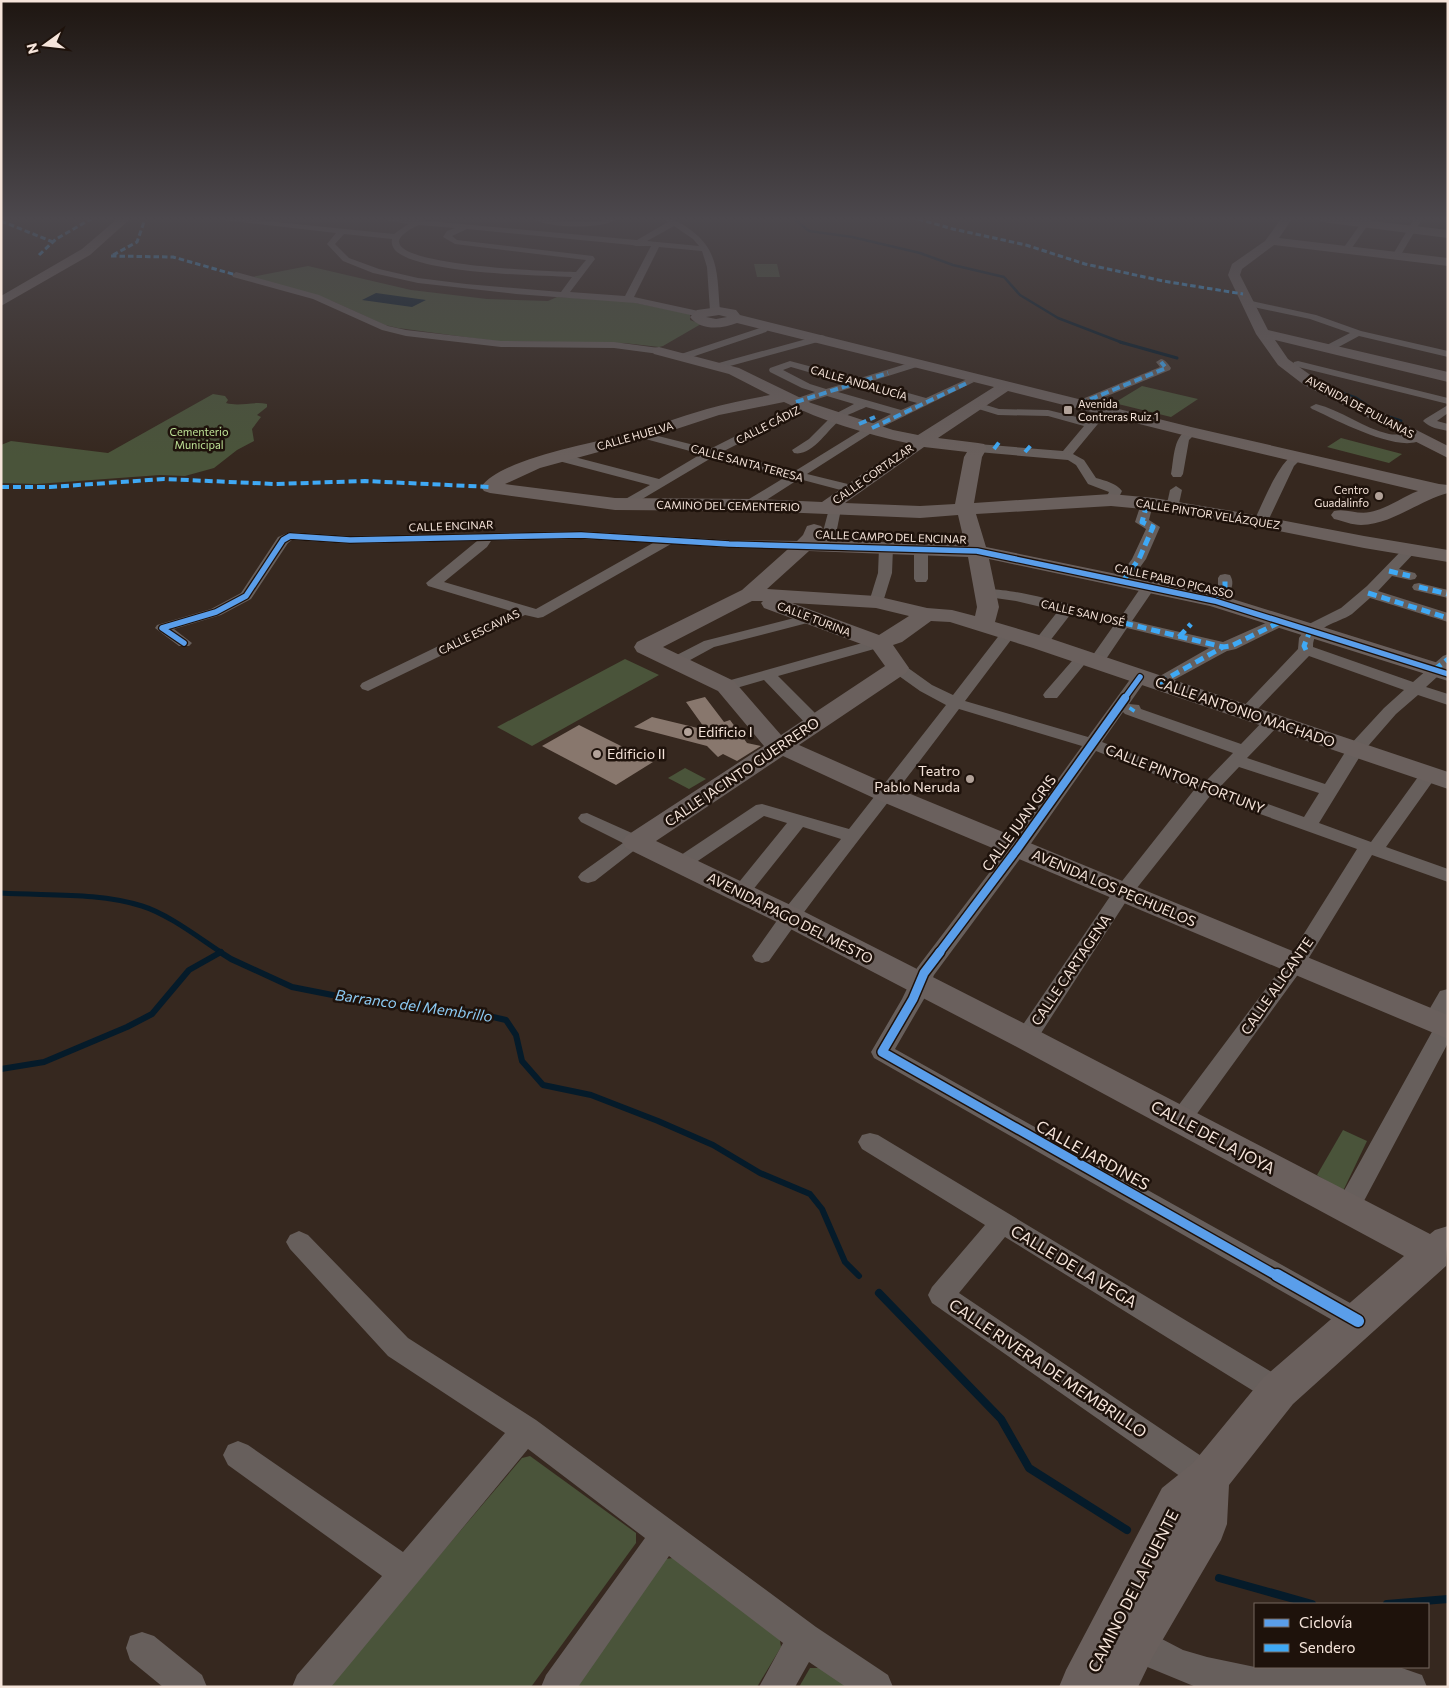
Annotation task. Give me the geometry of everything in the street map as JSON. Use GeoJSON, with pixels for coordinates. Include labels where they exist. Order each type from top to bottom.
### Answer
{"type":"FeatureCollection","features":[{"type":"Feature","properties":{"kind":"street"},"geometry":{"type":"LineString","coordinates":[[318,298],[387,328],[480,343],[616,345],[638,346],[659,351],[678,349],[763,330]]}},
{"type":"Feature","properties":{"kind":"street"},"geometry":{"type":"LineString","coordinates":[[608,298],[628,299],[816,340],[1005,388],[1079,404],[1099,417]]}},
{"type":"Feature","properties":{"kind":"street"},"geometry":{"type":"LineString","coordinates":[[715,298],[717,318]]}},
{"type":"Feature","properties":{"kind":"street","name":"AVENIDA DE PULIANAS"},"geometry":{"type":"LineString","coordinates":[[1245,298],[1263,334],[1283,362],[1303,377],[1448,453]]}},
{"type":"Feature","properties":{"kind":"street"},"geometry":{"type":"LineString","coordinates":[[1247,303],[1313,317],[1358,334],[1448,354]]}},
{"type":"Feature","properties":{"kind":"street"},"geometry":{"type":"LineString","coordinates":[[691,333],[717,318],[763,330],[816,340]]}},
{"type":"Feature","properties":{"kind":"street"},"geometry":{"type":"LineString","coordinates":[[1263,334],[1448,376]]}},
{"type":"Feature","properties":{"kind":"street"},"geometry":{"type":"LineString","coordinates":[[1329,348],[1358,334]]}},
{"type":"Feature","properties":{"kind":"street"},"geometry":{"type":"LineString","coordinates":[[719,366],[816,340]]}},
{"type":"Feature","properties":{"kind":"street"},"geometry":{"type":"LineString","coordinates":[[678,349],[746,376],[795,402],[836,417],[868,423],[921,441],[1029,447],[1075,458],[1082,464],[1092,480],[1116,490],[1111,500]]}},
{"type":"Feature","properties":{"kind":"street"},"geometry":{"type":"LineString","coordinates":[[1079,404],[1166,368],[1161,362]]}},
{"type":"Feature","properties":{"kind":"street","name":"CALLE ANDALUCÍA"},"geometry":{"type":"LineString","coordinates":[[774,370],[790,364],[927,402]]}},
{"type":"Feature","properties":{"kind":"street"},"geometry":{"type":"LineString","coordinates":[[1298,364],[1448,402]]}},
{"type":"Feature","properties":{"kind":"street"},"geometry":{"type":"LineString","coordinates":[[795,402],[914,365],[969,382],[1005,388],[1099,417],[1188,435],[1293,460],[1403,481],[1437,491]]}},
{"type":"Feature","properties":{"kind":"street"},"geometry":{"type":"LineString","coordinates":[[774,370],[806,386],[902,414]]}},
{"type":"Feature","properties":{"kind":"street"},"geometry":{"type":"LineString","coordinates":[[754,505],[754,502],[796,476],[868,423],[902,414],[969,382]]}},
{"type":"Feature","properties":{"kind":"street","name":"CALLE CORTAZAR"},"geometry":{"type":"LineString","coordinates":[[827,508],[921,441],[1005,388]]}},
{"type":"Feature","properties":{"kind":"street"},"geometry":{"type":"LineString","coordinates":[[798,450],[813,441],[836,417],[889,392]]}},
{"type":"Feature","properties":{"kind":"street","name":"CALLE HUELVA"},"geometry":{"type":"LineString","coordinates":[[490,487],[494,482],[508,474],[642,435],[714,411],[795,402]]}},
{"type":"Feature","properties":{"kind":"street","name":"CALLE CÁDIZ"},"geometry":{"type":"LineString","coordinates":[[627,504],[795,402]]}},
{"type":"Feature","properties":{"kind":"street"},"geometry":{"type":"LineString","coordinates":[[976,405],[998,412],[1099,417]]}},
{"type":"Feature","properties":{"kind":"street"},"geometry":{"type":"LineString","coordinates":[[1316,407],[1380,436],[1406,440],[1417,438]]}},
{"type":"Feature","properties":{"kind":"street"},"geometry":{"type":"LineString","coordinates":[[1448,408],[1429,421],[1430,423],[1448,428]]}},
{"type":"Feature","properties":{"kind":"street"},"geometry":{"type":"LineString","coordinates":[[1066,455],[1099,417]]}},
{"type":"Feature","properties":{"kind":"street","name":"CALLE SANTA TERESA"},"geometry":{"type":"LineString","coordinates":[[642,435],[852,490]]}},
{"type":"Feature","properties":{"kind":"street"},"geometry":{"type":"LineString","coordinates":[[1177,474],[1183,439],[1188,435]]}},
{"type":"Feature","properties":{"kind":"street"},"geometry":{"type":"LineString","coordinates":[[983,624],[988,607],[986,594],[964,504],[973,457],[990,446]]}},
{"type":"Feature","properties":{"kind":"street"},"geometry":{"type":"LineString","coordinates":[[559,458],[659,483]]}},
{"type":"Feature","properties":{"kind":"street"},"geometry":{"type":"LineString","coordinates":[[1293,460],[1352,488],[1437,491]]}},
{"type":"Feature","properties":{"kind":"street"},"geometry":{"type":"LineString","coordinates":[[1261,522],[1293,460]]}},
{"type":"Feature","properties":{"kind":"street","name":"CAMINO DEL CEMENTERIO"},"geometry":{"type":"LineString","coordinates":[[490,487],[627,504],[754,505],[920,512],[966,510]]}},
{"type":"Feature","properties":{"kind":"street"},"geometry":{"type":"LineString","coordinates":[[1326,533],[1341,515],[1352,488]]}},
{"type":"Feature","properties":{"kind":"street"},"geometry":{"type":"LineString","coordinates":[[1341,515],[1368,518],[1437,491]]}},
{"type":"Feature","properties":{"kind":"street","name":"CALLE PINTOR VELÁZQUEZ"},"geometry":{"type":"LineString","coordinates":[[966,510],[1111,500],[1147,504],[1174,499],[1261,522],[1448,556]]}},
{"type":"Feature","properties":{"kind":"street"},"geometry":{"type":"LineString","coordinates":[[1123,581],[1139,559],[1153,527],[1142,522],[1147,504]]}},
{"type":"Feature","properties":{"kind":"street"},"geometry":{"type":"LineString","coordinates":[[827,508],[828,539]]}},
{"type":"Feature","properties":{"kind":"street"},"geometry":{"type":"LineString","coordinates":[[827,508],[817,523],[812,537],[749,594],[645,647],[726,686],[880,643],[894,637],[927,614]]}},
{"type":"Feature","properties":{"kind":"street","name":"CALLE ENCINAR"},"geometry":{"type":"LineString","coordinates":[[184,643],[162,628],[218,612],[246,596],[277,547],[290,536],[350,540],[581,535],[667,541],[804,545]]}},
{"type":"Feature","properties":{"kind":"street"},"geometry":{"type":"LineString","coordinates":[[486,536],[482,544],[433,583],[524,610]]}},
{"type":"Feature","properties":{"kind":"street","name":"CALLE ESCAVIAS"},"geometry":{"type":"LineString","coordinates":[[368,686],[524,610],[538,614],[667,541]]}},
{"type":"Feature","properties":{"kind":"street","name":"CALLE CAMPO DEL ENCINAR"},"geometry":{"type":"LineString","coordinates":[[804,545],[977,551]]}},
{"type":"Feature","properties":{"kind":"street"},"geometry":{"type":"LineString","coordinates":[[876,602],[885,573],[886,548]]}},
{"type":"Feature","properties":{"kind":"street"},"geometry":{"type":"LineString","coordinates":[[921,549],[921,579]]}},
{"type":"Feature","properties":{"kind":"street"},"geometry":{"type":"LineString","coordinates":[[1246,712],[1308,641],[1314,627],[1346,611],[1368,593],[1410,550]]}},
{"type":"Feature","properties":{"kind":"street","name":"CALLE PABLO PICASSO"},"geometry":{"type":"LineString","coordinates":[[977,551],[1215,601],[1280,622],[1308,641],[1443,668]]}},
{"type":"Feature","properties":{"kind":"street"},"geometry":{"type":"LineString","coordinates":[[1389,571],[1448,594]]}},
{"type":"Feature","properties":{"kind":"street"},"geometry":{"type":"LineString","coordinates":[[1215,601],[1226,589],[1225,578]]}},
{"type":"Feature","properties":{"kind":"street"},"geometry":{"type":"LineString","coordinates":[[1051,695],[1090,660],[1124,623],[1149,586]]}},
{"type":"Feature","properties":{"kind":"street"},"geometry":{"type":"LineString","coordinates":[[1368,593],[1448,618]]}},
{"type":"Feature","properties":{"kind":"street","name":"CALLE ANTONIO MACHADO"},"geometry":{"type":"LineString","coordinates":[[749,594],[876,602],[927,614],[952,616],[983,624],[1438,778]]}},
{"type":"Feature","properties":{"kind":"street","name":"CALLE TURINA"},"geometry":{"type":"LineString","coordinates":[[749,594],[880,643]]}},
{"type":"Feature","properties":{"kind":"street","name":"CALLE SAN JOSÉ"},"geometry":{"type":"LineString","coordinates":[[986,594],[1016,597],[1223,647]]}},
{"type":"Feature","properties":{"kind":"street"},"geometry":{"type":"LineString","coordinates":[[1040,643],[1067,609]]}},
{"type":"Feature","properties":{"kind":"street"},"geometry":{"type":"LineString","coordinates":[[675,662],[709,644],[810,618]]}},
{"type":"Feature","properties":{"kind":"street"},"geometry":{"type":"LineString","coordinates":[[1150,680],[1223,647],[1231,646],[1280,622]]}},
{"type":"Feature","properties":{"kind":"street"},"geometry":{"type":"LineString","coordinates":[[1179,636],[1191,624]]}},
{"type":"Feature","properties":{"kind":"street"},"geometry":{"type":"LineString","coordinates":[[762,956],[790,916],[851,836],[886,794],[1009,632]]}},
{"type":"Feature","properties":{"kind":"street"},"geometry":{"type":"LineString","coordinates":[[1308,641],[1414,688],[1448,700]]}},
{"type":"Feature","properties":{"kind":"street","name":"CALLE PINTOR FORTUNY"},"geometry":{"type":"LineString","coordinates":[[880,643],[898,668],[926,688],[955,703],[1092,744],[1208,789],[1448,876]]}},
{"type":"Feature","properties":{"kind":"street","name":"CALLE JACINTO GUERRERO"},"geometry":{"type":"LineString","coordinates":[[588,876],[898,668]]}},
{"type":"Feature","properties":{"kind":"street"},"geometry":{"type":"LineString","coordinates":[[1308,825],[1356,750],[1390,711],[1414,688],[1443,668]]}},
{"type":"Feature","properties":{"kind":"street"},"geometry":{"type":"LineString","coordinates":[[767,675],[815,723]]}},
{"type":"Feature","properties":{"kind":"street","name":"CALLE JUAN GRIS"},"geometry":{"type":"LineString","coordinates":[[920,984],[924,973],[1018,848],[1092,744],[1150,680]]}},
{"type":"Feature","properties":{"kind":"street","name":"AVENIDA LOS PECHUELOS"},"geometry":{"type":"LineString","coordinates":[[726,686],[774,743],[886,794],[1295,964],[1444,1018]]}},
{"type":"Feature","properties":{"kind":"street"},"geometry":{"type":"LineString","coordinates":[[1132,709],[1240,756],[1330,791]]}},
{"type":"Feature","properties":{"kind":"street","name":"CALLE CARTAGENA"},"geometry":{"type":"LineString","coordinates":[[1026,1038],[1123,892],[1200,794],[1208,789],[1273,721]]}},
{"type":"Feature","properties":{"kind":"street","name":"CALLE ALICANTE"},"geometry":{"type":"LineString","coordinates":[[1180,1120],[1295,964],[1371,848],[1438,778]]}},
{"type":"Feature","properties":{"kind":"street"},"geometry":{"type":"LineString","coordinates":[[682,863],[762,809],[851,836]]}},
{"type":"Feature","properties":{"kind":"street","name":"AVENIDA PAGO DEL MESTO"},"geometry":{"type":"LineString","coordinates":[[587,818],[790,916],[991,1021]]}},
{"type":"Feature","properties":{"kind":"street"},"geometry":{"type":"LineString","coordinates":[[741,892],[799,820]]}},
{"type":"Feature","properties":{"kind":"street","name":"CALLE JARDINES"},"geometry":{"type":"LineString","coordinates":[[920,984],[882,1052],[1358,1321]]}},
{"type":"Feature","properties":{"kind":"street"},"geometry":{"type":"LineString","coordinates":[[1348,1207],[1444,1018]]}},
{"type":"Feature","properties":{"kind":"street","name":"CALLE DE LA JOYA"},"geometry":{"type":"LineString","coordinates":[[991,1021],[1411,1241],[1443,1250]]}},
{"type":"Feature","properties":{"kind":"street","name":"CALLE DE LA VEGA"},"geometry":{"type":"LineString","coordinates":[[870,1142],[1278,1390]]}},
{"type":"Feature","properties":{"kind":"street","name":"CALLE RIVERA DE MEMBRILLO"},"geometry":{"type":"LineString","coordinates":[[1002,1222],[942,1295],[1208,1478]]}},
{"type":"Feature","properties":{"kind":"street"},"geometry":{"type":"LineString","coordinates":[[299,1242],[398,1347],[526,1430],[804,1639],[876,1687]]}},
{"type":"Feature","properties":{"kind":"street"},"geometry":{"type":"LineString","coordinates":[[1208,1478],[1278,1390],[1443,1250]]}},
{"type":"Feature","properties":{"kind":"street"},"geometry":{"type":"LineString","coordinates":[[309,1687],[526,1430]]}},
{"type":"Feature","properties":{"kind":"street"},"geometry":{"type":"LineString","coordinates":[[238,1455],[405,1573]]}},
{"type":"Feature","properties":{"kind":"street","name":"CAMINO DE LA FUENTE"},"geometry":{"type":"LineString","coordinates":[[1083,1687],[1125,1634],[1205,1524],[1208,1478]]}},
{"type":"Feature","properties":{"kind":"street"},"geometry":{"type":"LineString","coordinates":[[558,1687],[666,1534]]}},
{"type":"Feature","properties":{"kind":"street"},"geometry":{"type":"LineString","coordinates":[[1125,1634],[1151,1653],[1180,1667],[1259,1683],[1346,1684],[1363,1679],[1381,1678],[1410,1687]]}},
{"type":"Feature","properties":{"kind":"street","name":"CAMINO DE LA FUENTE"},"geometry":{"type":"LineString","coordinates":[[1112,1687],[1125,1634]]}},
{"type":"Feature","properties":{"kind":"street"},"geometry":{"type":"LineString","coordinates":[[776,1687],[804,1639]]}},
{"type":"Feature","properties":{"kind":"street"},"geometry":{"type":"LineString","coordinates":[[142,1648],[190,1687]]}},
{"type":"Feature","properties":{"kind":"green space"},"geometry":{"type":"Polygon","coordinates":[[[320,298],[477,298],[548,301],[555,298],[570,298],[626,301],[690,314],[690,320],[701,324],[659,347],[624,343],[495,341],[385,325],[332,301],[320,298]]]}},
{"type":"Feature","properties":{"kind":"green space"},"geometry":{"type":"Polygon","coordinates":[[[1142,386],[1198,399],[1171,417],[1114,403],[1142,386]]]}},
{"type":"Feature","properties":{"kind":"green space","name":"Cementerio Municipal"},"geometry":{"type":"Polygon","coordinates":[[[213,394],[225,396],[228,400],[226,403],[231,404],[267,404],[267,407],[257,415],[261,417],[252,429],[254,441],[237,450],[214,468],[185,476],[160,475],[37,484],[1,483],[1,445],[11,441],[108,453],[213,394]]]}},
{"type":"Feature","properties":{"kind":"green space"},"geometry":{"type":"Polygon","coordinates":[[[1341,438],[1402,454],[1389,463],[1327,447],[1341,438]]]}},
{"type":"Feature","properties":{"kind":"green space"},"geometry":{"type":"Polygon","coordinates":[[[625,659],[659,675],[532,746],[497,727],[625,659]]]}},
{"type":"Feature","properties":{"kind":"green space"},"geometry":{"type":"Polygon","coordinates":[[[685,768],[706,779],[689,789],[668,778],[685,768]]]}},
{"type":"Feature","properties":{"kind":"green space"},"geometry":{"type":"Polygon","coordinates":[[[1343,1130],[1367,1141],[1343,1191],[1317,1175],[1343,1130]]]}},
{"type":"Feature","properties":{"kind":"green space"},"geometry":{"type":"Polygon","coordinates":[[[530,1456],[636,1533],[636,1543],[531,1687],[328,1687],[522,1458],[530,1456]]]}},
{"type":"Feature","properties":{"kind":"green space"},"geometry":{"type":"Polygon","coordinates":[[[673,1558],[779,1635],[781,1647],[757,1687],[574,1687],[665,1559],[673,1558]]]}},
{"type":"Feature","properties":{"kind":"green space"},"geometry":{"type":"Polygon","coordinates":[[[810,1668],[821,1668],[847,1687],[799,1687],[810,1668]]]}},
{"type":"Feature","properties":{"kind":"water"},"geometry":{"type":"Polygon","coordinates":[[[366,298],[410,298],[426,300],[412,307],[362,300],[366,298]]]}},
{"type":"Feature","properties":{"kind":"building","name":"Edificio I"},"geometry":{"type":"Polygon","coordinates":[[[705,697],[724,722],[730,720],[747,743],[761,746],[737,761],[723,754],[718,757],[707,746],[634,727],[652,717],[706,730],[686,702],[705,697]]]}},
{"type":"Feature","properties":{"kind":"building","name":"Edificio II"},"geometry":{"type":"Polygon","coordinates":[[[579,725],[653,762],[616,785],[542,746],[579,725]]]}},
{"type":"Feature","properties":{"kind":"waterway"},"geometry":{"type":"LineString","coordinates":[[1025,298],[1058,318],[1121,342]]}},
{"type":"Feature","properties":{"kind":"waterway"},"geometry":{"type":"LineString","coordinates":[[1121,342],[1177,358]]}},
{"type":"Feature","properties":{"kind":"waterway"},"geometry":{"type":"LineString","coordinates":[[1342,393],[1356,398],[1368,406]]}},
{"type":"Feature","properties":{"kind":"waterway"},"geometry":{"type":"LineString","coordinates":[[1389,417],[1401,421]]}},
{"type":"Feature","properties":{"kind":"waterway","name":"Barranco del Membrillo"},"geometry":{"type":"LineString","coordinates":[[1,893],[108,898],[142,906],[173,920],[221,952]]}},
{"type":"Feature","properties":{"kind":"waterway"},"geometry":{"type":"LineString","coordinates":[[1,1069],[44,1062],[127,1027],[152,1014],[189,970],[220,952]]}},
{"type":"Feature","properties":{"kind":"waterway","name":"Barranco del Membrillo"},"geometry":{"type":"LineString","coordinates":[[220,952],[292,987],[378,1004],[471,1012],[506,1020],[516,1035],[522,1061],[543,1085],[591,1095],[658,1121],[713,1145],[760,1173],[810,1194],[822,1209],[845,1262],[859,1276]]}},
{"type":"Feature","properties":{"kind":"waterway","name":"Barranco del Membrillo"},"geometry":{"type":"LineString","coordinates":[[879,1293],[1001,1419],[1029,1468],[1127,1530]]}},
{"type":"Feature","properties":{"kind":"waterway","name":"Barranco del Membrillo"},"geometry":{"type":"LineString","coordinates":[[1219,1578],[1308,1603]]}},
{"type":"Feature","properties":{"kind":"waterway","name":"Barranco del Membrillo"},"geometry":{"type":"LineString","coordinates":[[1399,1603],[1448,1599]]}},
{"type":"Feature","properties":{"kind":"marked path"},"geometry":{"type":"LineString","coordinates":[[1079,404],[1166,368],[1161,362]]}},
{"type":"Feature","properties":{"kind":"marked path"},"geometry":{"type":"LineString","coordinates":[[796,402],[888,373]]}},
{"type":"Feature","properties":{"kind":"marked path"},"geometry":{"type":"LineString","coordinates":[[872,428],[969,382]]}},
{"type":"Feature","properties":{"kind":"marked path"},"geometry":{"type":"LineString","coordinates":[[859,424],[875,417]]}},
{"type":"Feature","properties":{"kind":"marked path"},"geometry":{"type":"LineString","coordinates":[[994,449],[1000,441]]}},
{"type":"Feature","properties":{"kind":"marked path"},"geometry":{"type":"LineString","coordinates":[[1025,452],[1033,443]]}},
{"type":"Feature","properties":{"kind":"marked path"},"geometry":{"type":"LineString","coordinates":[[1,487],[50,487],[164,479],[275,484],[365,481],[490,487]]}},
{"type":"Feature","properties":{"kind":"marked path"},"geometry":{"type":"LineString","coordinates":[[1123,581],[1139,559],[1153,527],[1142,522],[1147,504]]}},
{"type":"Feature","properties":{"kind":"marked path"},"geometry":{"type":"LineString","coordinates":[[1389,571],[1410,576]]}},
{"type":"Feature","properties":{"kind":"marked path"},"geometry":{"type":"LineString","coordinates":[[1215,601],[1225,589],[1225,578]]}},
{"type":"Feature","properties":{"kind":"marked path"},"geometry":{"type":"LineString","coordinates":[[1419,587],[1448,594]]}},
{"type":"Feature","properties":{"kind":"marked path"},"geometry":{"type":"LineString","coordinates":[[1368,593],[1448,618]]}},
{"type":"Feature","properties":{"kind":"marked path"},"geometry":{"type":"LineString","coordinates":[[1159,683],[1223,647],[1231,646],[1280,622]]}},
{"type":"Feature","properties":{"kind":"marked path"},"geometry":{"type":"LineString","coordinates":[[1124,623],[1223,647]]}},
{"type":"Feature","properties":{"kind":"marked path"},"geometry":{"type":"LineString","coordinates":[[1179,637],[1191,624]]}},
{"type":"Feature","properties":{"kind":"marked path"},"geometry":{"type":"LineString","coordinates":[[1306,650],[1304,646],[1310,631]]}},
{"type":"Feature","properties":{"kind":"marked path"},"geometry":{"type":"LineString","coordinates":[[1434,670],[1448,659]]}},
{"type":"Feature","properties":{"kind":"cycle path"},"geometry":{"type":"LineString","coordinates":[[184,643],[162,628],[216,612],[246,596],[283,540],[290,536],[350,540],[581,535],[729,544],[977,551],[1215,601],[1448,674]]}},
{"type":"Feature","properties":{"kind":"cycle path"},"geometry":{"type":"LineString","coordinates":[[1140,677],[1018,848],[924,973],[913,999],[882,1052],[1358,1321]]}},
{"type":"Feature","properties":{"kind":"place","name":"Avenida Contreras Ruiz 1"},"geometry":{"type":"Point","coordinates":[1068,410]}},
{"type":"Feature","properties":{"kind":"place","name":"Centro Guadalinfo"},"geometry":{"type":"Point","coordinates":[1379,496]}},
{"type":"Feature","properties":{"kind":"place","name":"Edificio I"},"geometry":{"type":"Point","coordinates":[688,732]}},
{"type":"Feature","properties":{"kind":"place","name":"Edificio II"},"geometry":{"type":"Point","coordinates":[597,754]}},
{"type":"Feature","properties":{"kind":"place","name":"Teatro Pablo Neruda"},"geometry":{"type":"Point","coordinates":[970,779]}}]}
